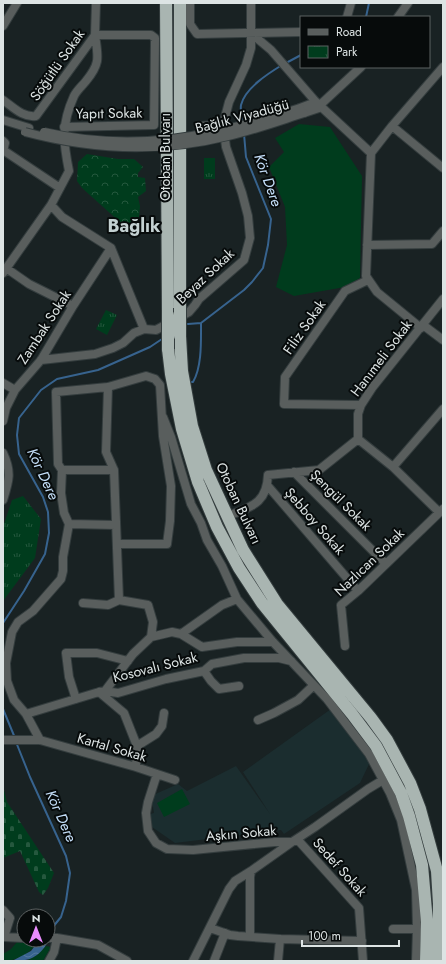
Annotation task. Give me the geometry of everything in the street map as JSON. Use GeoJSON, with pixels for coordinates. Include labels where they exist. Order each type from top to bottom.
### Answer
{"type":"FeatureCollection","features":[{"type":"Feature","properties":{"kind":"highway","name":"Otoban Bulvarı"},"geometry":{"type":"LineString","coordinates":[[166,3],[168,349],[182,429],[198,482],[217,527],[239,568],[262,603],[376,746],[401,792],[422,865],[427,922],[426,961]]}},
{"type":"Feature","properties":{"kind":"highway","name":"Otoban Bulvarı"},"geometry":{"type":"LineString","coordinates":[[180,3],[180,336],[182,371],[192,426],[206,470],[243,550],[277,604],[371,718],[387,740],[410,783],[420,809],[437,871],[439,904],[438,961]]}},
{"type":"Feature","properties":{"kind":"street"},"geometry":{"type":"LineString","coordinates":[[3,26],[16,3]]}},
{"type":"Feature","properties":{"kind":"street","name":"Söğütlü Sokak"},"geometry":{"type":"LineString","coordinates":[[3,100],[23,114],[30,117],[36,116],[95,35],[96,3]]}},
{"type":"Feature","properties":{"kind":"street"},"geometry":{"type":"LineString","coordinates":[[190,3],[190,24],[197,34],[300,32]]}},
{"type":"Feature","properties":{"kind":"street"},"geometry":{"type":"LineString","coordinates":[[199,126],[223,125],[229,102],[246,65],[251,48],[251,3]]}},
{"type":"Feature","properties":{"kind":"street"},"geometry":{"type":"LineString","coordinates":[[347,16],[351,3]]}},
{"type":"Feature","properties":{"kind":"street"},"geometry":{"type":"LineString","coordinates":[[399,16],[408,3]]}},
{"type":"Feature","properties":{"kind":"street"},"geometry":{"type":"LineString","coordinates":[[252,34],[271,50],[319,104],[371,154]]}},
{"type":"Feature","properties":{"kind":"street"},"geometry":{"type":"LineString","coordinates":[[73,306],[4,270],[51,204],[69,172],[64,146],[64,126],[75,94],[94,71],[98,60],[95,35]]}},
{"type":"Feature","properties":{"kind":"street","name":"Yapıt Sokak"},"geometry":{"type":"LineString","coordinates":[[64,126],[154,125],[155,38],[151,35],[95,35]]}},
{"type":"Feature","properties":{"kind":"street"},"geometry":{"type":"LineString","coordinates":[[319,104],[360,68]]}},
{"type":"Feature","properties":{"kind":"street"},"geometry":{"type":"LineString","coordinates":[[442,72],[392,126],[371,154],[366,246],[366,276],[377,292],[443,340]]}},
{"type":"Feature","properties":{"kind":"street","name":"Bağlık Viyadüğü"},"geometry":{"type":"LineString","coordinates":[[3,120],[53,140],[93,146],[135,148],[182,145],[229,136],[319,104]]}},
{"type":"Feature","properties":{"kind":"street","name":"Bağlık Viyadüğü"},"geometry":{"type":"LineString","coordinates":[[3,125],[27,130]]}},
{"type":"Feature","properties":{"kind":"street","name":"Beyaz Sokak"},"geometry":{"type":"LineString","coordinates":[[144,329],[156,330],[189,312],[196,306],[200,299],[244,260],[250,238],[248,216],[242,193],[226,147],[223,125]]}},
{"type":"Feature","properties":{"kind":"street"},"geometry":{"type":"LineString","coordinates":[[392,126],[443,168]]}},
{"type":"Feature","properties":{"kind":"street"},"geometry":{"type":"LineString","coordinates":[[4,146],[60,188]]}},
{"type":"Feature","properties":{"kind":"street"},"geometry":{"type":"LineString","coordinates":[[41,360],[95,354],[123,343],[134,333],[144,329],[111,248],[62,217],[51,204]]}},
{"type":"Feature","properties":{"kind":"street"},"geometry":{"type":"LineString","coordinates":[[366,246],[432,244],[443,231]]}},
{"type":"Feature","properties":{"kind":"street","name":"Zambak Sokak"},"geometry":{"type":"LineString","coordinates":[[3,421],[6,408],[15,390],[41,360],[73,306],[111,248]]}},
{"type":"Feature","properties":{"kind":"street","name":"Filiz Sokak"},"geometry":{"type":"LineString","coordinates":[[361,406],[284,404],[285,377],[345,291],[368,280]]}},
{"type":"Feature","properties":{"kind":"street","name":"Hanımeli Sokak"},"geometry":{"type":"LineString","coordinates":[[358,440],[358,414],[361,406],[372,388],[443,299]]}},
{"type":"Feature","properties":{"kind":"street"},"geometry":{"type":"LineString","coordinates":[[40,740],[26,714],[14,700],[7,681],[6,663],[12,632],[18,622],[33,611],[61,579],[63,571],[63,557],[69,524],[64,513],[61,493],[62,470],[58,464],[56,392],[108,387],[146,376],[154,379],[160,385],[163,436],[171,486],[170,521],[167,544],[117,544]]}},
{"type":"Feature","properties":{"kind":"street"},"geometry":{"type":"LineString","coordinates":[[3,383],[15,390]]}},
{"type":"Feature","properties":{"kind":"street"},"geometry":{"type":"LineString","coordinates":[[108,387],[106,452],[114,470],[119,600]]}},
{"type":"Feature","properties":{"kind":"street"},"geometry":{"type":"LineString","coordinates":[[393,467],[443,409]]}},
{"type":"Feature","properties":{"kind":"street"},"geometry":{"type":"LineString","coordinates":[[163,417],[171,437],[191,504],[207,540],[222,566],[236,599],[273,642],[327,699],[369,754],[390,793],[401,820],[416,890],[416,961]]}},
{"type":"Feature","properties":{"kind":"street"},"geometry":{"type":"LineString","coordinates":[[233,514],[245,510],[262,498],[267,486],[268,475],[319,470],[358,440],[393,467],[441,511]]}},
{"type":"Feature","properties":{"kind":"street"},"geometry":{"type":"LineString","coordinates":[[3,453],[6,460],[9,480],[3,500]]}},
{"type":"Feature","properties":{"kind":"street"},"geometry":{"type":"LineString","coordinates":[[62,470],[114,470]]}},
{"type":"Feature","properties":{"kind":"street","name":"Şengül Sokak"},"geometry":{"type":"LineString","coordinates":[[294,472],[386,564]]}},
{"type":"Feature","properties":{"kind":"street","name":"Şebboy Sokak"},"geometry":{"type":"LineString","coordinates":[[267,486],[358,591]]}},
{"type":"Feature","properties":{"kind":"street","name":"Nazlıcan Sokak"},"geometry":{"type":"LineString","coordinates":[[345,646],[341,605],[358,591],[441,511]]}},
{"type":"Feature","properties":{"kind":"street"},"geometry":{"type":"LineString","coordinates":[[69,524],[116,524]]}},
{"type":"Feature","properties":{"kind":"street"},"geometry":{"type":"LineString","coordinates":[[181,634],[222,605],[236,599]]}},
{"type":"Feature","properties":{"kind":"street"},"geometry":{"type":"LineString","coordinates":[[83,603],[108,605],[119,600],[148,605],[153,622],[151,637]]}},
{"type":"Feature","properties":{"kind":"street"},"geometry":{"type":"LineString","coordinates":[[136,767],[137,746],[124,713],[102,692],[133,654],[151,637],[172,632],[181,634],[202,647],[237,642],[273,642]]}},
{"type":"Feature","properties":{"kind":"street"},"geometry":{"type":"LineString","coordinates":[[70,646],[86,653]]}},
{"type":"Feature","properties":{"kind":"street"},"geometry":{"type":"LineString","coordinates":[[76,699],[69,677],[66,653],[97,652],[128,661]]}},
{"type":"Feature","properties":{"kind":"street","name":"Kosovalı Sokak"},"geometry":{"type":"LineString","coordinates":[[26,714],[102,692],[118,693],[204,670],[212,664],[244,658],[279,658],[291,661]]}},
{"type":"Feature","properties":{"kind":"street"},"geometry":{"type":"LineString","coordinates":[[204,670],[211,681],[219,689],[239,686]]}},
{"type":"Feature","properties":{"kind":"street"},"geometry":{"type":"LineString","coordinates":[[258,720],[298,700],[314,686]]}},
{"type":"Feature","properties":{"kind":"street"},"geometry":{"type":"LineString","coordinates":[[137,746],[156,734],[162,726],[164,713]]}},
{"type":"Feature","properties":{"kind":"street","name":"Kartal Sokak"},"geometry":{"type":"LineString","coordinates":[[6,740],[40,740],[136,767],[175,780]]}},
{"type":"Feature","properties":{"kind":"street","name":"Aşkın Sokak"},"geometry":{"type":"LineString","coordinates":[[157,774],[148,802],[146,821],[148,831],[156,843],[161,847],[167,849],[193,850],[294,841],[383,780]]}},
{"type":"Feature","properties":{"kind":"street"},"geometry":{"type":"LineString","coordinates":[[193,961],[232,885],[242,876],[294,841]]}},
{"type":"Feature","properties":{"kind":"street","name":"Sedef Sokak"},"geometry":{"type":"LineString","coordinates":[[294,841],[359,908],[363,961]]}},
{"type":"Feature","properties":{"kind":"street"},"geometry":{"type":"LineString","coordinates":[[250,936],[251,871]]}},
{"type":"Feature","properties":{"kind":"street"},"geometry":{"type":"LineString","coordinates":[[3,910],[10,918],[4,936],[16,937]]}},
{"type":"Feature","properties":{"kind":"street"},"geometry":{"type":"LineString","coordinates":[[210,928],[225,934],[238,936],[280,939],[362,941]]}},
{"type":"Feature","properties":{"kind":"street"},"geometry":{"type":"LineString","coordinates":[[393,929],[417,929]]}},
{"type":"Feature","properties":{"kind":"street"},"geometry":{"type":"LineString","coordinates":[[214,961],[225,934]]}},
{"type":"Feature","properties":{"kind":"street"},"geometry":{"type":"LineString","coordinates":[[49,961],[54,952],[57,938],[98,945],[116,959],[127,961]]}},
{"type":"Feature","properties":{"kind":"street"},"geometry":{"type":"LineString","coordinates":[[278,961],[280,939]]}},
{"type":"Feature","properties":{"kind":"shaded area"},"geometry":{"type":"Polygon","coordinates":[[[331,709],[370,762],[360,783],[284,834],[281,830],[175,843],[152,827],[150,814],[154,813],[151,796],[178,784],[187,791],[236,766],[270,814],[243,772],[331,709]]]}},
{"type":"Feature","properties":{"kind":"green space"},"geometry":{"type":"Polygon","coordinates":[[[299,124],[330,127],[362,176],[360,278],[345,287],[294,296],[276,287],[287,245],[285,207],[269,167],[284,152],[275,138],[299,124]]]}},
{"type":"Feature","properties":{"kind":"green space"},"geometry":{"type":"Polygon","coordinates":[[[87,154],[118,159],[134,159],[143,167],[138,173],[138,177],[145,178],[146,191],[138,197],[140,206],[138,230],[121,223],[82,188],[77,181],[78,162],[87,154]]]}},
{"type":"Feature","properties":{"kind":"green space"},"geometry":{"type":"Polygon","coordinates":[[[204,158],[215,158],[215,179],[204,179],[204,158]]]}},
{"type":"Feature","properties":{"kind":"green space"},"geometry":{"type":"Polygon","coordinates":[[[106,310],[117,315],[107,335],[96,329],[106,310]]]}},
{"type":"Feature","properties":{"kind":"green space"},"geometry":{"type":"Polygon","coordinates":[[[23,496],[41,519],[35,558],[3,601],[3,527],[12,500],[23,496]]]}},
{"type":"Feature","properties":{"kind":"green space"},"geometry":{"type":"Polygon","coordinates":[[[3,786],[7,802],[54,873],[48,888],[43,895],[39,892],[20,851],[3,858],[3,786]]]}},
{"type":"Feature","properties":{"kind":"green space"},"geometry":{"type":"Polygon","coordinates":[[[182,789],[190,804],[164,817],[157,803],[182,789]]]}},
{"type":"Feature","properties":{"kind":"green space"},"geometry":{"type":"Polygon","coordinates":[[[16,943],[16,948],[33,948],[27,954],[13,960],[3,961],[3,954],[11,949],[16,943]]]}},
{"type":"Feature","properties":{"kind":"green space"},"geometry":{"type":"Polygon","coordinates":[[[44,948],[50,948],[43,961],[26,961],[37,955],[44,948]]]}},
{"type":"Feature","properties":{"kind":"water"},"geometry":{"type":"Polygon","coordinates":[[[33,948],[43,948],[41,952],[33,958],[12,961],[31,951],[33,948]]]}},
{"type":"Feature","properties":{"kind":"waterway","name":"Kör Dere"},"geometry":{"type":"LineString","coordinates":[[366,16],[369,3]]}},
{"type":"Feature","properties":{"kind":"waterway","name":"Kör Dere"},"geometry":{"type":"LineString","coordinates":[[286,63],[300,56]]}},
{"type":"Feature","properties":{"kind":"waterway","name":"Kör Dere"},"geometry":{"type":"LineString","coordinates":[[242,124],[241,105],[247,93],[258,82],[282,65]]}},
{"type":"Feature","properties":{"kind":"waterway","name":"Kör Dere"},"geometry":{"type":"LineString","coordinates":[[188,324],[201,323],[244,290],[263,268],[268,245],[271,219],[246,157],[244,134]]}},
{"type":"Feature","properties":{"kind":"waterway"},"geometry":{"type":"LineString","coordinates":[[192,382],[198,369],[201,346],[201,323]]}},
{"type":"Feature","properties":{"kind":"waterway","name":"Kör Dere"},"geometry":{"type":"LineString","coordinates":[[3,623],[24,591],[45,554],[49,533],[48,512],[43,497],[19,454],[17,435],[19,418],[41,390],[57,379],[98,370],[150,347],[162,339]]}},
{"type":"Feature","properties":{"kind":"waterway","name":"Kör Dere"},"geometry":{"type":"LineString","coordinates":[[3,709],[15,738]]}},
{"type":"Feature","properties":{"kind":"waterway","name":"Kör Dere"},"geometry":{"type":"LineString","coordinates":[[16,742],[30,777],[66,856],[70,873],[66,901],[61,917],[56,923]]}},
{"type":"Feature","properties":{"kind":"district","name":"Bağlık"},"geometry":{"type":"Point","coordinates":[134,226]}}]}
